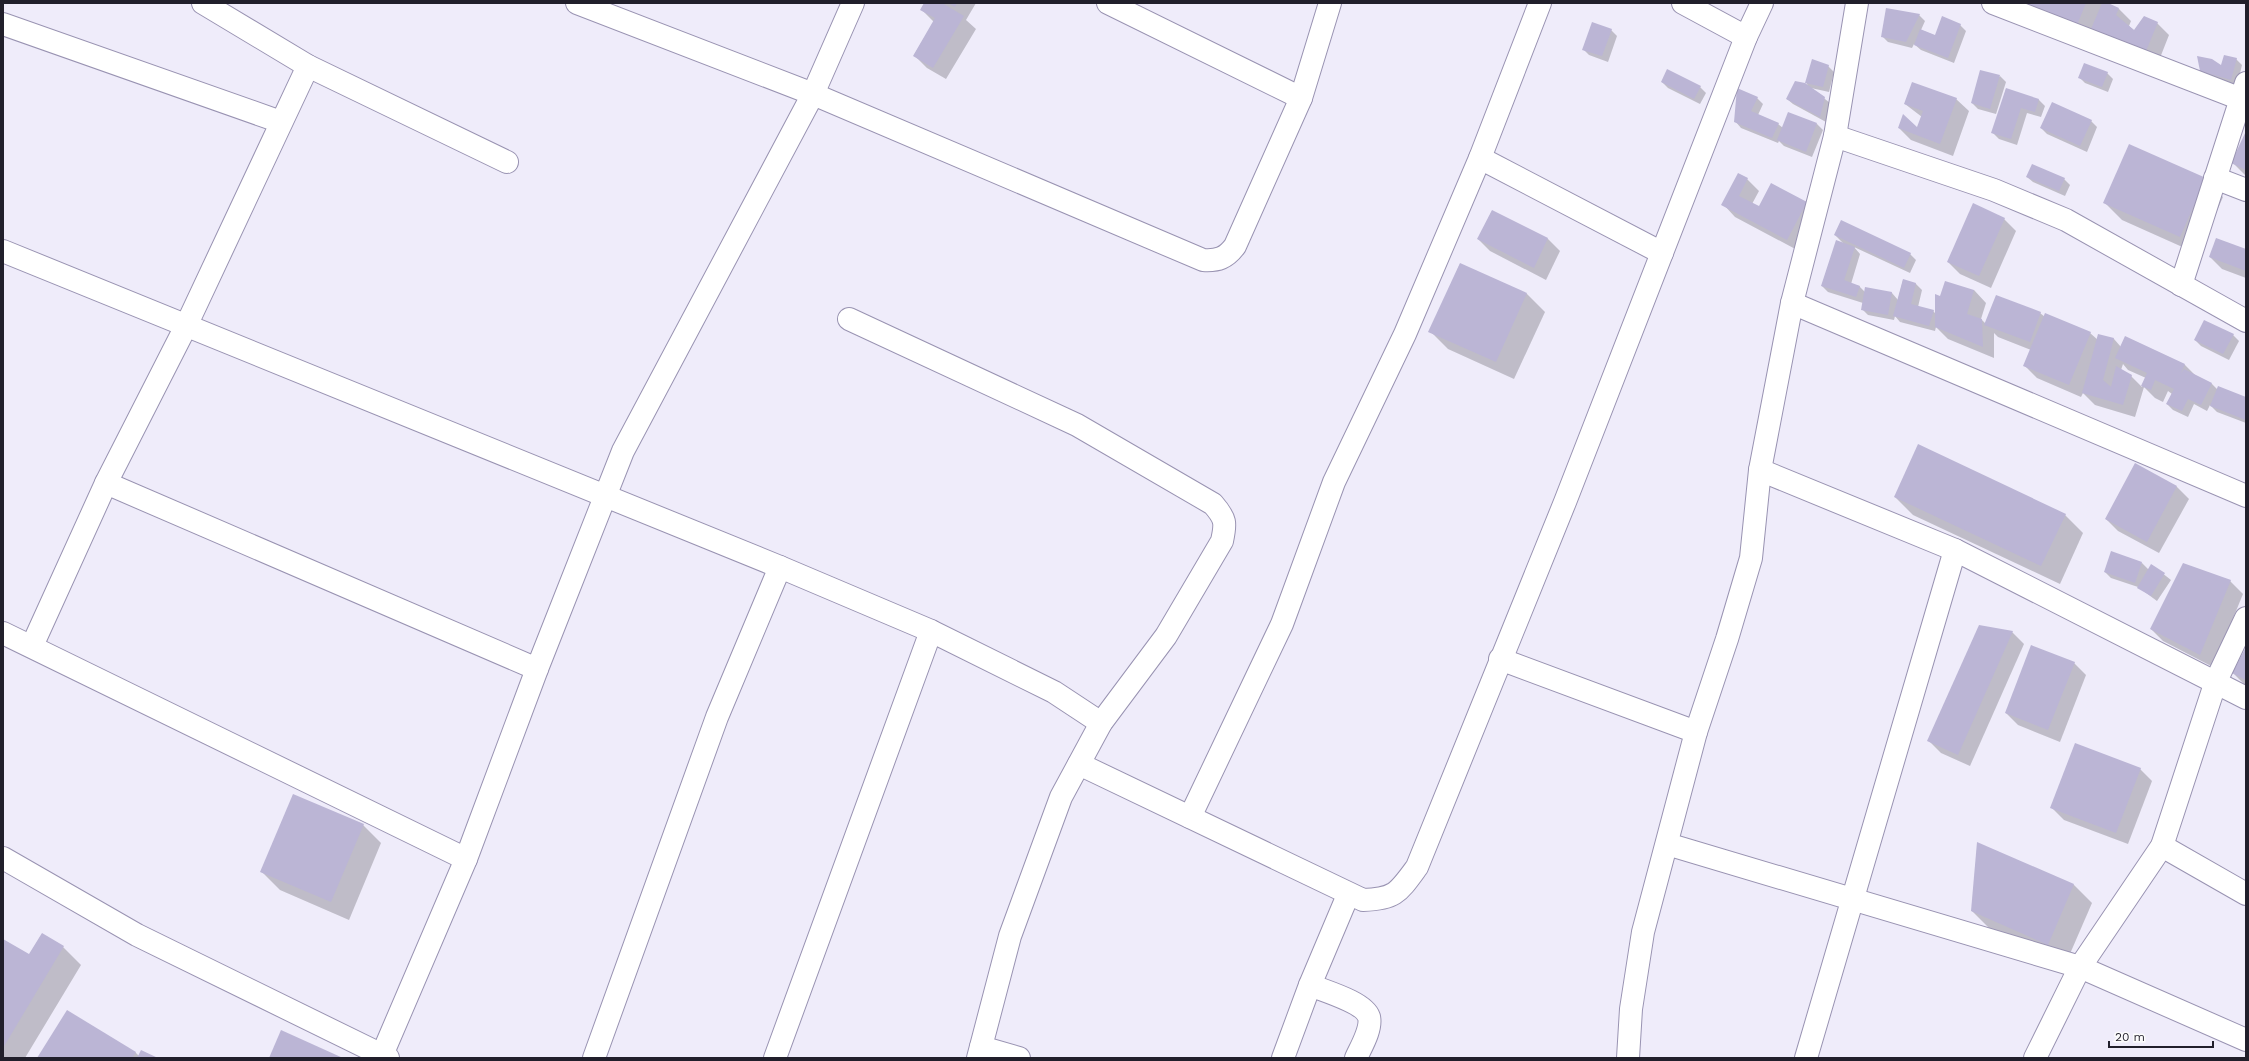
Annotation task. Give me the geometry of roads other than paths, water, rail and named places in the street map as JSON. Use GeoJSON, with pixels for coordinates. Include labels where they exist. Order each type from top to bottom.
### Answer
{"type":"FeatureCollection","features":[{"type":"Feature","properties":{"kind":"street"},"geometry":{"type":"LineString","coordinates":[[203,3],[308,66],[507,162]]}},
{"type":"Feature","properties":{"kind":"street"},"geometry":{"type":"LineString","coordinates":[[577,3],[813,94],[1203,260],[1216,261],[1228,256],[1235,246],[1301,98],[1330,3]]}},
{"type":"Feature","properties":{"kind":"street"},"geometry":{"type":"LineString","coordinates":[[3,858],[137,935],[385,1056],[466,859],[537,669],[604,496],[626,444],[813,94],[853,3]]}},
{"type":"Feature","properties":{"kind":"street"},"geometry":{"type":"LineString","coordinates":[[1108,3],[1301,98]]}},
{"type":"Feature","properties":{"kind":"street"},"geometry":{"type":"LineString","coordinates":[[1190,817],[1282,624],[1334,482],[1405,334],[1480,158],[1540,3]]}},
{"type":"Feature","properties":{"kind":"street"},"geometry":{"type":"LineString","coordinates":[[1683,3],[1746,36]]}},
{"type":"Feature","properties":{"kind":"street"},"geometry":{"type":"LineString","coordinates":[[1079,764],[1348,895],[1363,900],[1378,900],[1393,896],[1404,886],[1417,867],[1500,658],[1565,502],[1746,36],[1762,3]]}},
{"type":"Feature","properties":{"kind":"street"},"geometry":{"type":"LineString","coordinates":[[1628,1058],[1631,1009],[1643,932],[1668,844],[1696,732],[1728,639],[1751,558],[1760,470],[1792,303],[1835,136],[1857,3]]}},
{"type":"Feature","properties":{"kind":"street"},"geometry":{"type":"LineString","coordinates":[[1993,3],[2243,91],[2181,285]]}},
{"type":"Feature","properties":{"kind":"street"},"geometry":{"type":"LineString","coordinates":[[3,24],[280,122]]}},
{"type":"Feature","properties":{"kind":"street"},"geometry":{"type":"LineString","coordinates":[[32,646],[106,483],[186,326],[280,122],[308,66]]}},
{"type":"Feature","properties":{"kind":"street"},"geometry":{"type":"LineString","coordinates":[[1835,136],[1994,190],[2066,220],[2246,321]]}},
{"type":"Feature","properties":{"kind":"street"},"geometry":{"type":"LineString","coordinates":[[1480,158],[1662,253]]}},
{"type":"Feature","properties":{"kind":"street"},"geometry":{"type":"LineString","coordinates":[[2215,178],[2246,190]]}},
{"type":"Feature","properties":{"kind":"street"},"geometry":{"type":"LineString","coordinates":[[3,252],[780,567],[931,631],[1054,692],[1101,723]]}},
{"type":"Feature","properties":{"kind":"street"},"geometry":{"type":"LineString","coordinates":[[1792,303],[2246,496]]}},
{"type":"Feature","properties":{"kind":"street"},"geometry":{"type":"LineString","coordinates":[[848,319],[1077,425],[1213,504],[1221,514],[1226,524],[1222,541],[1166,636],[1101,723],[1061,797],[1010,936],[980,1052],[1019,1058]]}},
{"type":"Feature","properties":{"kind":"street"},"geometry":{"type":"LineString","coordinates":[[1760,470],[1955,550],[2216,681],[2246,698]]}},
{"type":"Feature","properties":{"kind":"street"},"geometry":{"type":"LineString","coordinates":[[106,483],[537,669]]}},
{"type":"Feature","properties":{"kind":"street"},"geometry":{"type":"LineString","coordinates":[[1806,1058],[1851,899],[1955,550]]}},
{"type":"Feature","properties":{"kind":"street"},"geometry":{"type":"LineString","coordinates":[[594,1058],[717,717],[780,567]]}},
{"type":"Feature","properties":{"kind":"street"},"geometry":{"type":"LineString","coordinates":[[2035,1058],[2080,967],[2162,846],[2216,681],[2246,618]]}},
{"type":"Feature","properties":{"kind":"street"},"geometry":{"type":"LineString","coordinates":[[775,1058],[931,631]]}},
{"type":"Feature","properties":{"kind":"street"},"geometry":{"type":"LineString","coordinates":[[3,633],[466,859]]}},
{"type":"Feature","properties":{"kind":"street"},"geometry":{"type":"LineString","coordinates":[[1500,658],[1696,732]]}},
{"type":"Feature","properties":{"kind":"street"},"geometry":{"type":"LineString","coordinates":[[1668,844],[2080,967],[2246,1040]]}},
{"type":"Feature","properties":{"kind":"street"},"geometry":{"type":"LineString","coordinates":[[2162,846],[2246,894]]}},
{"type":"Feature","properties":{"kind":"street"},"geometry":{"type":"LineString","coordinates":[[1283,1058],[1310,985],[1348,895]]}},
{"type":"Feature","properties":{"kind":"street"},"geometry":{"type":"LineString","coordinates":[[1310,985],[1362,1007],[1369,1017],[1368,1030],[1356,1058]]}}]}
